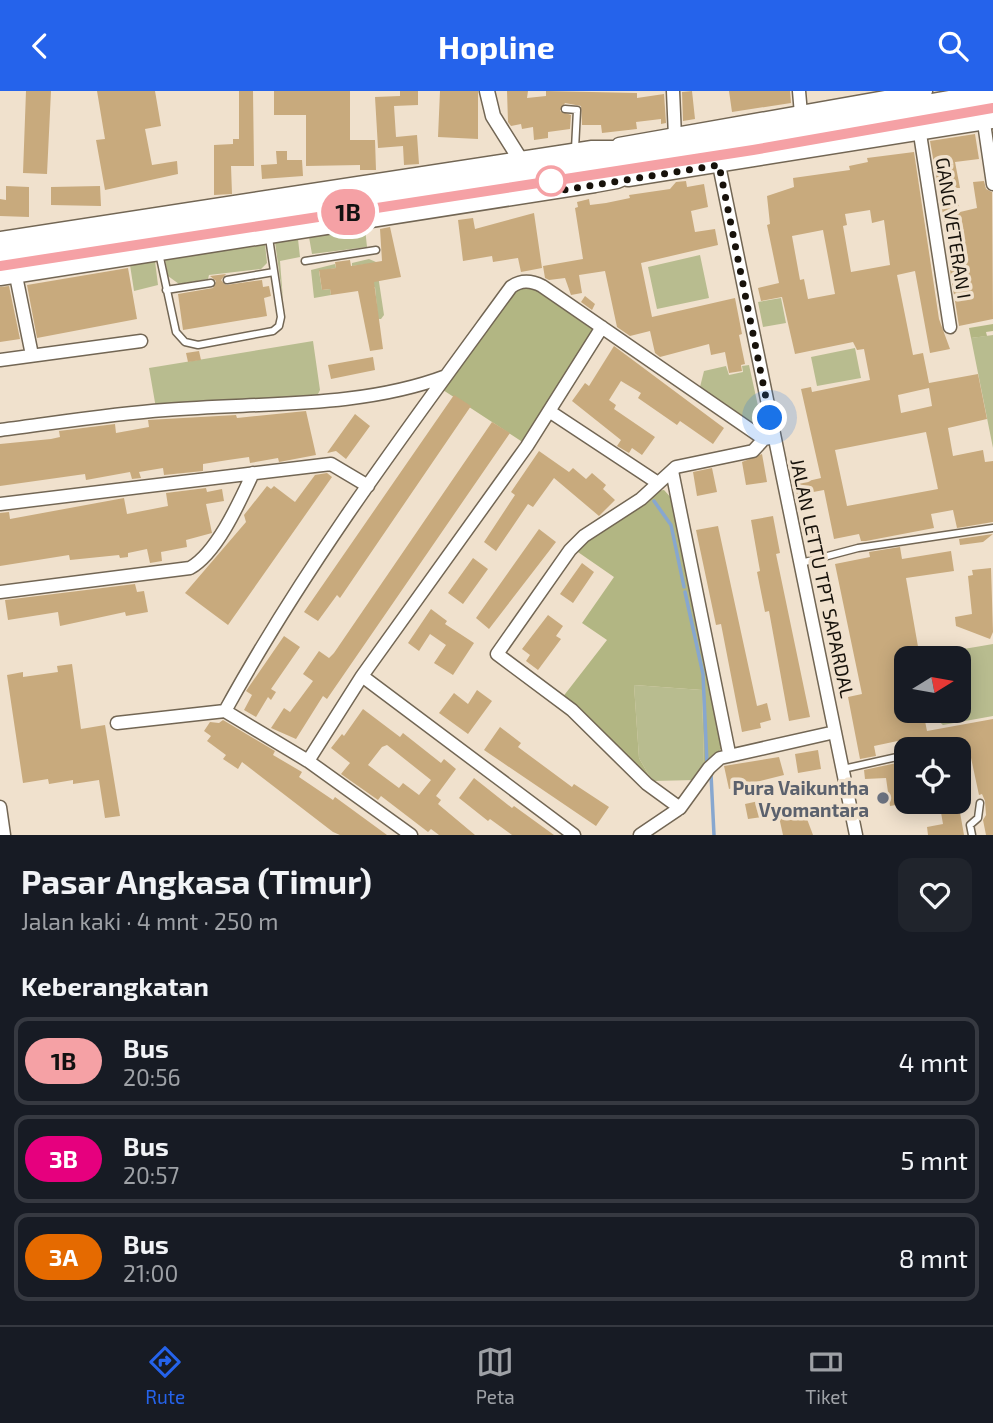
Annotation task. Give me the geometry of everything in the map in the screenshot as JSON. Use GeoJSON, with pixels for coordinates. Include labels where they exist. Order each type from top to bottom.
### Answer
{"type":"FeatureCollection","features":[{"type":"Feature","properties":{"kind":"highway"},"geometry":{"type":"LineString","coordinates":[[0,251],[376,187],[652,158],[751,142],[993,93]]}},
{"type":"Feature","properties":{"kind":"highway"},"geometry":{"type":"LineString","coordinates":[[751,142],[990,117]]}},
{"type":"Feature","properties":{"kind":"highway"},"geometry":{"type":"LineString","coordinates":[[8,271],[486,196],[652,158]]}},
{"type":"Feature","properties":{"kind":"street"},"geometry":{"type":"LineString","coordinates":[[487,91],[493,115],[520,159]]}},
{"type":"Feature","properties":{"kind":"street"},"geometry":{"type":"LineString","coordinates":[[673,91],[675,137]]}},
{"type":"Feature","properties":{"kind":"street"},"geometry":{"type":"LineString","coordinates":[[799,91],[801,114]]}},
{"type":"Feature","properties":{"kind":"street"},"geometry":{"type":"LineString","coordinates":[[0,239],[376,187],[520,159],[675,137],[801,114],[884,94],[925,91]]}},
{"type":"Feature","properties":{"kind":"street"},"geometry":{"type":"LineString","coordinates":[[85,259],[159,253],[269,236],[486,196],[617,181],[920,134],[990,117],[993,184]]}},
{"type":"Feature","properties":{"kind":"street","name":"GANG VETERAN I"},"geometry":{"type":"LineString","coordinates":[[920,134],[950,327]]}},
{"type":"Feature","properties":{"kind":"street"},"geometry":{"type":"LineString","coordinates":[[611,146],[652,158]]}},
{"type":"Feature","properties":{"kind":"street"},"geometry":{"type":"LineString","coordinates":[[617,181],[652,158]]}},
{"type":"Feature","properties":{"kind":"street","name":"JALAN LETTU TPT SAPARDAL"},"geometry":{"type":"LineString","coordinates":[[719,165],[769,438],[801,563],[856,835]]}},
{"type":"Feature","properties":{"kind":"street"},"geometry":{"type":"LineString","coordinates":[[0,278],[8,271],[32,355]]}},
{"type":"Feature","properties":{"kind":"street"},"geometry":{"type":"LineString","coordinates":[[225,711],[253,660],[368,486],[446,376],[518,282],[536,282],[769,438],[753,451],[681,465],[642,499],[576,543],[496,654],[572,710],[638,776],[680,808]]}},
{"type":"Feature","properties":{"kind":"street"},"geometry":{"type":"LineString","coordinates":[[309,761],[362,676],[550,411],[602,327]]}},
{"type":"Feature","properties":{"kind":"street"},"geometry":{"type":"LineString","coordinates":[[0,360],[141,341]]}},
{"type":"Feature","properties":{"kind":"street"},"geometry":{"type":"LineString","coordinates":[[0,431],[163,410],[326,399],[413,389],[446,376]]}},
{"type":"Feature","properties":{"kind":"street"},"geometry":{"type":"LineString","coordinates":[[550,411],[659,483]]}},
{"type":"Feature","properties":{"kind":"street"},"geometry":{"type":"LineString","coordinates":[[0,504],[331,464],[368,486]]}},
{"type":"Feature","properties":{"kind":"street"},"geometry":{"type":"LineString","coordinates":[[672,471],[729,753]]}},
{"type":"Feature","properties":{"kind":"street"},"geometry":{"type":"LineString","coordinates":[[0,592],[190,568],[198,563],[231,518],[253,473]]}},
{"type":"Feature","properties":{"kind":"street"},"geometry":{"type":"LineString","coordinates":[[362,676],[568,833]]}},
{"type":"Feature","properties":{"kind":"street"},"geometry":{"type":"LineString","coordinates":[[117,723],[225,711],[309,761],[411,835]]}},
{"type":"Feature","properties":{"kind":"street"},"geometry":{"type":"LineString","coordinates":[[640,835],[680,808],[709,768],[729,753],[835,731]]}},
{"type":"Feature","properties":{"kind":"street"},"geometry":{"type":"LineString","coordinates":[[0,807],[4,835]]}},
{"type":"Feature","properties":{"kind":"lane"},"geometry":{"type":"LineString","coordinates":[[565,109],[577,110],[575,151]]}},
{"type":"Feature","properties":{"kind":"lane"},"geometry":{"type":"LineString","coordinates":[[159,253],[179,337],[185,342],[198,345],[277,329],[281,317],[269,236]]}},
{"type":"Feature","properties":{"kind":"lane"},"geometry":{"type":"LineString","coordinates":[[305,261],[376,250]]}},
{"type":"Feature","properties":{"kind":"lane"},"geometry":{"type":"LineString","coordinates":[[227,280],[274,272]]}},
{"type":"Feature","properties":{"kind":"lane"},"geometry":{"type":"LineString","coordinates":[[166,291],[211,283]]}},
{"type":"Feature","properties":{"kind":"lane"},"geometry":{"type":"LineString","coordinates":[[801,563],[859,548],[993,527]]}},
{"type":"Feature","properties":{"kind":"lane"},"geometry":{"type":"LineString","coordinates":[[843,769],[894,758]]}},
{"type":"Feature","properties":{"kind":"lane"},"geometry":{"type":"LineString","coordinates":[[972,835],[970,825],[978,818],[980,803]]}},
{"type":"Feature","properties":{"kind":"green space"},"geometry":{"type":"Polygon","coordinates":[[[365,228],[367,247],[312,254],[309,237],[365,228]]]}},
{"type":"Feature","properties":{"kind":"green space"},"geometry":{"type":"Polygon","coordinates":[[[298,239],[300,257],[280,261],[283,300],[275,242],[298,239]]]}},
{"type":"Feature","properties":{"kind":"green space"},"geometry":{"type":"Polygon","coordinates":[[[265,244],[267,263],[261,269],[209,275],[208,279],[179,284],[168,276],[165,259],[265,244]]]}},
{"type":"Feature","properties":{"kind":"green space"},"geometry":{"type":"Polygon","coordinates":[[[700,255],[709,298],[657,309],[648,267],[700,255]]]}},
{"type":"Feature","properties":{"kind":"green space"},"geometry":{"type":"Polygon","coordinates":[[[369,259],[376,262],[384,315],[381,319],[378,319],[375,287],[350,291],[368,264],[352,266],[352,263],[369,259]]]}},
{"type":"Feature","properties":{"kind":"green space"},"geometry":{"type":"Polygon","coordinates":[[[155,261],[158,285],[134,291],[130,265],[155,261]]]}},
{"type":"Feature","properties":{"kind":"green space"},"geometry":{"type":"Polygon","coordinates":[[[335,264],[336,268],[319,271],[322,290],[330,289],[331,295],[314,298],[311,270],[335,264]]]}},
{"type":"Feature","properties":{"kind":"green space"},"geometry":{"type":"Polygon","coordinates":[[[533,287],[593,330],[524,443],[443,390],[517,288],[533,287]]]}},
{"type":"Feature","properties":{"kind":"green space"},"geometry":{"type":"Polygon","coordinates":[[[781,298],[786,323],[763,327],[758,302],[781,298]]]}},
{"type":"Feature","properties":{"kind":"green space"},"geometry":{"type":"Polygon","coordinates":[[[993,324],[993,331],[986,332],[987,336],[971,338],[969,328],[993,324]]]}},
{"type":"Feature","properties":{"kind":"green space"},"geometry":{"type":"Polygon","coordinates":[[[993,335],[993,448],[971,338],[993,335]]]}},
{"type":"Feature","properties":{"kind":"green space"},"geometry":{"type":"Polygon","coordinates":[[[313,341],[320,390],[317,396],[157,414],[149,368],[313,341]]]}},
{"type":"Feature","properties":{"kind":"green space"},"geometry":{"type":"Polygon","coordinates":[[[855,348],[861,378],[817,386],[811,357],[855,348]]]}},
{"type":"Feature","properties":{"kind":"green space"},"geometry":{"type":"Polygon","coordinates":[[[749,365],[762,424],[758,427],[700,387],[704,371],[726,366],[729,375],[743,372],[742,366],[749,365]]]}},
{"type":"Feature","properties":{"kind":"green space"},"geometry":{"type":"Polygon","coordinates":[[[664,490],[674,501],[723,747],[704,765],[702,690],[634,685],[639,758],[652,781],[562,698],[607,640],[582,623],[614,577],[575,550],[657,491],[664,490]]]}},
{"type":"Feature","properties":{"kind":"green space"},"geometry":{"type":"Polygon","coordinates":[[[993,644],[993,716],[971,720],[971,648],[993,644]]]}},
{"type":"Feature","properties":{"kind":"green space"},"geometry":{"type":"Polygon","coordinates":[[[634,685],[702,690],[704,765],[696,780],[652,781],[639,758],[634,685]]]}},
{"type":"Feature","properties":{"kind":"building"},"geometry":{"type":"Polygon","coordinates":[[[26,91],[51,91],[47,174],[23,173],[26,91]]]}},
{"type":"Feature","properties":{"kind":"building"},"geometry":{"type":"Polygon","coordinates":[[[97,91],[155,91],[161,126],[145,129],[152,165],[177,161],[178,174],[105,190],[96,140],[105,139],[97,91]]]}},
{"type":"Feature","properties":{"kind":"building"},"geometry":{"type":"Polygon","coordinates":[[[239,91],[253,91],[254,166],[231,166],[232,194],[214,195],[214,145],[233,144],[233,139],[239,139],[239,91]]]}},
{"type":"Feature","properties":{"kind":"building"},"geometry":{"type":"Polygon","coordinates":[[[274,91],[350,91],[350,140],[375,140],[376,170],[360,170],[360,165],[306,166],[306,115],[274,115],[274,91]]]}},
{"type":"Feature","properties":{"kind":"building"},"geometry":{"type":"Polygon","coordinates":[[[400,91],[418,91],[418,105],[394,106],[396,137],[417,135],[419,164],[404,165],[403,146],[378,148],[375,97],[400,96],[400,91]]]}},
{"type":"Feature","properties":{"kind":"building"},"geometry":{"type":"Polygon","coordinates":[[[440,91],[478,91],[478,139],[438,137],[440,91]]]}},
{"type":"Feature","properties":{"kind":"building"},"geometry":{"type":"Polygon","coordinates":[[[507,91],[528,91],[527,98],[546,96],[546,91],[637,93],[637,98],[664,94],[666,123],[661,124],[661,119],[636,122],[637,129],[602,133],[601,125],[582,125],[581,106],[565,103],[560,111],[571,115],[570,129],[548,132],[548,138],[534,140],[533,127],[522,129],[521,124],[511,126],[508,122],[507,91]]]}},
{"type":"Feature","properties":{"kind":"building"},"geometry":{"type":"Polygon","coordinates":[[[692,91],[695,119],[683,121],[682,92],[692,91]]]}},
{"type":"Feature","properties":{"kind":"building"},"geometry":{"type":"Polygon","coordinates":[[[729,91],[790,91],[791,103],[732,112],[729,91]]]}},
{"type":"Feature","properties":{"kind":"building"},"geometry":{"type":"Polygon","coordinates":[[[975,134],[979,159],[955,162],[960,188],[956,188],[960,212],[977,208],[973,182],[984,181],[986,189],[992,192],[993,319],[959,326],[950,270],[961,268],[956,241],[948,243],[930,141],[975,134]]]}},
{"type":"Feature","properties":{"kind":"building"},"geometry":{"type":"Polygon","coordinates":[[[276,151],[287,151],[287,160],[302,160],[303,176],[262,179],[261,165],[277,164],[276,151]]]}},
{"type":"Feature","properties":{"kind":"building"},"geometry":{"type":"Polygon","coordinates":[[[914,152],[939,319],[950,349],[930,353],[915,271],[897,275],[913,355],[923,353],[929,383],[978,374],[987,419],[948,428],[953,456],[983,450],[985,462],[993,461],[993,522],[957,528],[953,510],[931,514],[934,528],[866,541],[861,541],[859,534],[834,539],[824,490],[797,495],[795,484],[821,478],[801,389],[811,387],[812,392],[870,380],[864,349],[857,350],[853,342],[795,354],[782,297],[761,301],[758,288],[779,283],[767,225],[770,224],[767,196],[794,187],[793,178],[850,170],[849,166],[868,162],[867,158],[914,152]],[[870,210],[845,214],[847,225],[843,226],[851,272],[890,265],[884,220],[872,223],[870,210]],[[823,230],[792,236],[800,280],[804,279],[808,299],[835,294],[823,230]],[[929,388],[898,395],[901,413],[932,406],[929,388]],[[926,432],[835,450],[847,506],[938,489],[926,432]]]}},
{"type":"Feature","properties":{"kind":"building"},"geometry":{"type":"Polygon","coordinates":[[[686,181],[687,187],[704,184],[708,207],[691,211],[695,232],[715,229],[718,245],[641,263],[652,317],[735,298],[745,364],[741,365],[742,371],[729,373],[725,352],[711,355],[709,344],[660,357],[655,353],[650,331],[630,336],[617,327],[605,271],[579,275],[582,293],[571,295],[565,278],[545,278],[543,266],[583,259],[575,208],[578,207],[577,202],[589,199],[590,205],[606,203],[630,198],[629,195],[670,189],[676,182],[686,181]]]}},
{"type":"Feature","properties":{"kind":"building"},"geometry":{"type":"Polygon","coordinates":[[[6,186],[29,187],[29,217],[0,216],[0,199],[6,200],[6,186]]]}},
{"type":"Feature","properties":{"kind":"building"},"geometry":{"type":"Polygon","coordinates":[[[100,186],[101,206],[51,205],[51,187],[100,186]]]}},
{"type":"Feature","properties":{"kind":"building"},"geometry":{"type":"Polygon","coordinates":[[[534,213],[542,268],[521,272],[518,258],[493,262],[492,256],[463,261],[458,220],[473,218],[475,229],[534,213]]]}},
{"type":"Feature","properties":{"kind":"building"},"geometry":{"type":"Polygon","coordinates":[[[390,227],[401,277],[374,282],[383,349],[370,351],[358,291],[331,295],[330,289],[322,290],[319,270],[336,268],[335,262],[350,260],[351,266],[382,261],[380,229],[390,227]]]}},
{"type":"Feature","properties":{"kind":"building"},"geometry":{"type":"Polygon","coordinates":[[[128,268],[137,319],[37,338],[27,285],[128,268]]]}},
{"type":"Feature","properties":{"kind":"building"},"geometry":{"type":"Polygon","coordinates":[[[226,274],[221,280],[226,285],[262,280],[263,287],[269,286],[271,296],[264,298],[267,316],[183,330],[178,294],[213,288],[216,281],[210,276],[226,274]]]}},
{"type":"Feature","properties":{"kind":"building"},"geometry":{"type":"Polygon","coordinates":[[[9,286],[20,339],[0,342],[0,287],[9,286]]]}},
{"type":"Feature","properties":{"kind":"building"},"geometry":{"type":"Polygon","coordinates":[[[585,296],[595,304],[592,310],[581,302],[585,296]]]}},
{"type":"Feature","properties":{"kind":"building"},"geometry":{"type":"Polygon","coordinates":[[[614,346],[724,428],[713,444],[680,421],[677,425],[638,398],[641,393],[621,381],[609,400],[616,405],[614,409],[655,437],[642,455],[632,448],[629,453],[617,446],[621,440],[572,401],[585,383],[589,386],[614,346]]]}},
{"type":"Feature","properties":{"kind":"building"},"geometry":{"type":"Polygon","coordinates":[[[199,351],[201,360],[188,362],[186,353],[199,351]]]}},
{"type":"Feature","properties":{"kind":"building"},"geometry":{"type":"Polygon","coordinates":[[[373,357],[375,370],[331,379],[328,365],[373,357]]]}},
{"type":"Feature","properties":{"kind":"building"},"geometry":{"type":"Polygon","coordinates":[[[454,395],[471,406],[340,598],[337,595],[318,621],[304,612],[454,395]]]}},
{"type":"Feature","properties":{"kind":"building"},"geometry":{"type":"Polygon","coordinates":[[[306,411],[316,455],[279,462],[278,458],[250,463],[249,457],[203,464],[203,471],[164,475],[163,468],[139,472],[141,478],[132,479],[130,472],[86,480],[85,474],[0,486],[0,444],[51,439],[60,437],[59,431],[115,424],[116,433],[149,427],[148,420],[236,415],[237,418],[306,411]]]}},
{"type":"Feature","properties":{"kind":"building"},"geometry":{"type":"Polygon","coordinates":[[[355,414],[370,426],[346,459],[336,451],[327,453],[355,414]]]}},
{"type":"Feature","properties":{"kind":"building"},"geometry":{"type":"Polygon","coordinates":[[[492,422],[510,433],[327,699],[323,696],[296,739],[271,728],[284,708],[290,712],[313,681],[303,674],[319,651],[329,658],[334,653],[492,422]]]}},
{"type":"Feature","properties":{"kind":"building"},"geometry":{"type":"Polygon","coordinates":[[[539,451],[569,472],[573,468],[586,479],[592,473],[606,485],[603,489],[615,500],[599,516],[554,478],[533,507],[528,504],[496,551],[484,542],[515,495],[511,492],[539,451]]]}},
{"type":"Feature","properties":{"kind":"building"},"geometry":{"type":"Polygon","coordinates":[[[762,454],[767,482],[746,485],[742,462],[762,454]]]}},
{"type":"Feature","properties":{"kind":"building"},"geometry":{"type":"Polygon","coordinates":[[[712,468],[717,492],[697,496],[693,472],[712,468]]]}},
{"type":"Feature","properties":{"kind":"building"},"geometry":{"type":"Polygon","coordinates":[[[327,473],[332,477],[228,625],[185,593],[246,522],[244,515],[267,486],[271,489],[274,486],[295,502],[315,475],[327,473]]]}},
{"type":"Feature","properties":{"kind":"building"},"geometry":{"type":"Polygon","coordinates":[[[206,488],[207,492],[222,489],[224,501],[206,504],[212,533],[186,540],[187,547],[161,552],[162,561],[150,563],[147,549],[128,553],[128,557],[120,558],[119,555],[70,560],[69,555],[0,566],[0,513],[9,512],[10,519],[124,498],[127,514],[168,506],[166,493],[206,488]]]}},
{"type":"Feature","properties":{"kind":"building"},"geometry":{"type":"Polygon","coordinates":[[[773,516],[780,553],[776,554],[810,717],[789,721],[769,611],[765,612],[757,572],[760,571],[751,520],[773,516]]]}},
{"type":"Feature","properties":{"kind":"building"},"geometry":{"type":"Polygon","coordinates":[[[718,526],[757,706],[767,703],[771,720],[760,723],[761,728],[742,732],[721,624],[716,625],[696,530],[718,526]]]}},
{"type":"Feature","properties":{"kind":"building"},"geometry":{"type":"Polygon","coordinates":[[[539,529],[556,542],[489,629],[476,618],[539,529]]]}},
{"type":"Feature","properties":{"kind":"building"},"geometry":{"type":"Polygon","coordinates":[[[993,534],[983,542],[960,545],[959,539],[993,534]]]}},
{"type":"Feature","properties":{"kind":"building"},"geometry":{"type":"Polygon","coordinates":[[[900,547],[902,559],[951,551],[954,571],[906,578],[918,646],[894,646],[894,723],[925,723],[927,731],[993,719],[993,835],[986,835],[983,820],[986,815],[985,801],[982,794],[979,795],[971,758],[971,737],[894,737],[894,742],[874,746],[876,756],[860,759],[848,697],[862,694],[835,564],[870,557],[869,552],[900,547]]]}},
{"type":"Feature","properties":{"kind":"building"},"geometry":{"type":"Polygon","coordinates":[[[473,558],[488,569],[463,604],[448,593],[473,558]]]}},
{"type":"Feature","properties":{"kind":"building"},"geometry":{"type":"Polygon","coordinates":[[[582,563],[594,572],[573,603],[560,594],[582,563]]]}},
{"type":"Feature","properties":{"kind":"building"},"geometry":{"type":"Polygon","coordinates":[[[991,568],[993,632],[990,639],[956,626],[955,617],[972,614],[968,576],[973,575],[972,570],[991,568]]]}},
{"type":"Feature","properties":{"kind":"building"},"geometry":{"type":"Polygon","coordinates":[[[135,584],[137,592],[144,591],[148,612],[126,616],[125,612],[60,626],[58,612],[8,620],[5,600],[135,584]]]}},
{"type":"Feature","properties":{"kind":"building"},"geometry":{"type":"Polygon","coordinates":[[[431,609],[447,621],[445,624],[474,643],[453,675],[434,663],[446,645],[430,634],[419,651],[408,643],[431,609]]]}},
{"type":"Feature","properties":{"kind":"building"},"geometry":{"type":"Polygon","coordinates":[[[548,615],[563,626],[556,636],[561,639],[538,670],[526,661],[530,655],[522,649],[548,615]]]}},
{"type":"Feature","properties":{"kind":"building"},"geometry":{"type":"Polygon","coordinates":[[[284,636],[300,647],[271,689],[276,692],[271,700],[268,697],[256,717],[244,710],[252,695],[246,691],[284,636]]]}},
{"type":"Feature","properties":{"kind":"building"},"geometry":{"type":"Polygon","coordinates":[[[72,664],[81,729],[105,725],[120,816],[105,818],[99,780],[49,784],[48,779],[23,783],[7,675],[23,672],[23,677],[58,672],[57,666],[72,664]]]}},
{"type":"Feature","properties":{"kind":"building"},"geometry":{"type":"Polygon","coordinates":[[[477,690],[492,701],[468,734],[439,713],[454,693],[468,704],[477,690]]]}},
{"type":"Feature","properties":{"kind":"building"},"geometry":{"type":"Polygon","coordinates":[[[363,709],[400,737],[403,733],[441,763],[444,759],[456,769],[436,796],[441,800],[438,804],[475,835],[439,835],[431,829],[428,832],[381,796],[378,800],[341,774],[350,763],[331,748],[342,734],[344,736],[363,709]],[[387,745],[382,747],[368,765],[399,788],[403,783],[419,795],[431,780],[387,745]]]}},
{"type":"Feature","properties":{"kind":"building"},"geometry":{"type":"Polygon","coordinates":[[[223,720],[275,751],[273,755],[302,772],[299,777],[333,800],[335,797],[387,835],[340,835],[333,832],[242,762],[238,769],[223,759],[226,755],[207,741],[211,736],[204,731],[210,722],[219,723],[223,720]]]}},
{"type":"Feature","properties":{"kind":"building"},"geometry":{"type":"Polygon","coordinates":[[[500,727],[521,743],[518,747],[572,787],[574,784],[609,807],[596,826],[484,750],[500,727]]]}},
{"type":"Feature","properties":{"kind":"building"},"geometry":{"type":"Polygon","coordinates":[[[818,750],[821,769],[798,773],[795,754],[818,750]]]}},
{"type":"Feature","properties":{"kind":"building"},"geometry":{"type":"Polygon","coordinates":[[[779,757],[784,775],[729,789],[724,766],[779,757]]]}},
{"type":"Feature","properties":{"kind":"building"},"geometry":{"type":"Polygon","coordinates":[[[894,764],[894,805],[890,806],[886,778],[865,779],[864,770],[894,764]]]}},
{"type":"Feature","properties":{"kind":"building"},"geometry":{"type":"Polygon","coordinates":[[[474,778],[512,808],[514,806],[554,835],[512,835],[490,819],[488,821],[459,798],[474,778]]]}},
{"type":"Feature","properties":{"kind":"building"},"geometry":{"type":"Polygon","coordinates":[[[759,801],[762,817],[748,819],[745,804],[759,801]]]}},
{"type":"Feature","properties":{"kind":"building"},"geometry":{"type":"Polygon","coordinates":[[[804,811],[813,835],[783,835],[779,817],[804,811]]]}},
{"type":"Feature","properties":{"kind":"building"},"geometry":{"type":"Polygon","coordinates":[[[941,814],[960,814],[964,835],[928,835],[927,827],[943,824],[941,814]]]}},
{"type":"Feature","properties":{"kind":"waterway"},"geometry":{"type":"LineString","coordinates":[[654,501],[671,525],[684,587]]}},
{"type":"Feature","properties":{"kind":"waterway"},"geometry":{"type":"LineString","coordinates":[[685,592],[703,674],[707,764]]}},
{"type":"Feature","properties":{"kind":"waterway"},"geometry":{"type":"LineString","coordinates":[[711,774],[714,835]]}},
{"type":"Feature","properties":{"kind":"bus line","name":"1B"},"geometry":{"type":"LineString","coordinates":[[0,266],[753,150],[993,108]]}},
{"type":"Feature","properties":{"kind":"place","name":"Pura Vaikuntha Vyomantara"},"geometry":{"type":"Point","coordinates":[883,798]}},
{"type":"Feature","properties":{"kind":"route"},"geometry":{"type":"LineString","coordinates":[[551,181],[551,192],[719,165],[770,418]]}}]}
